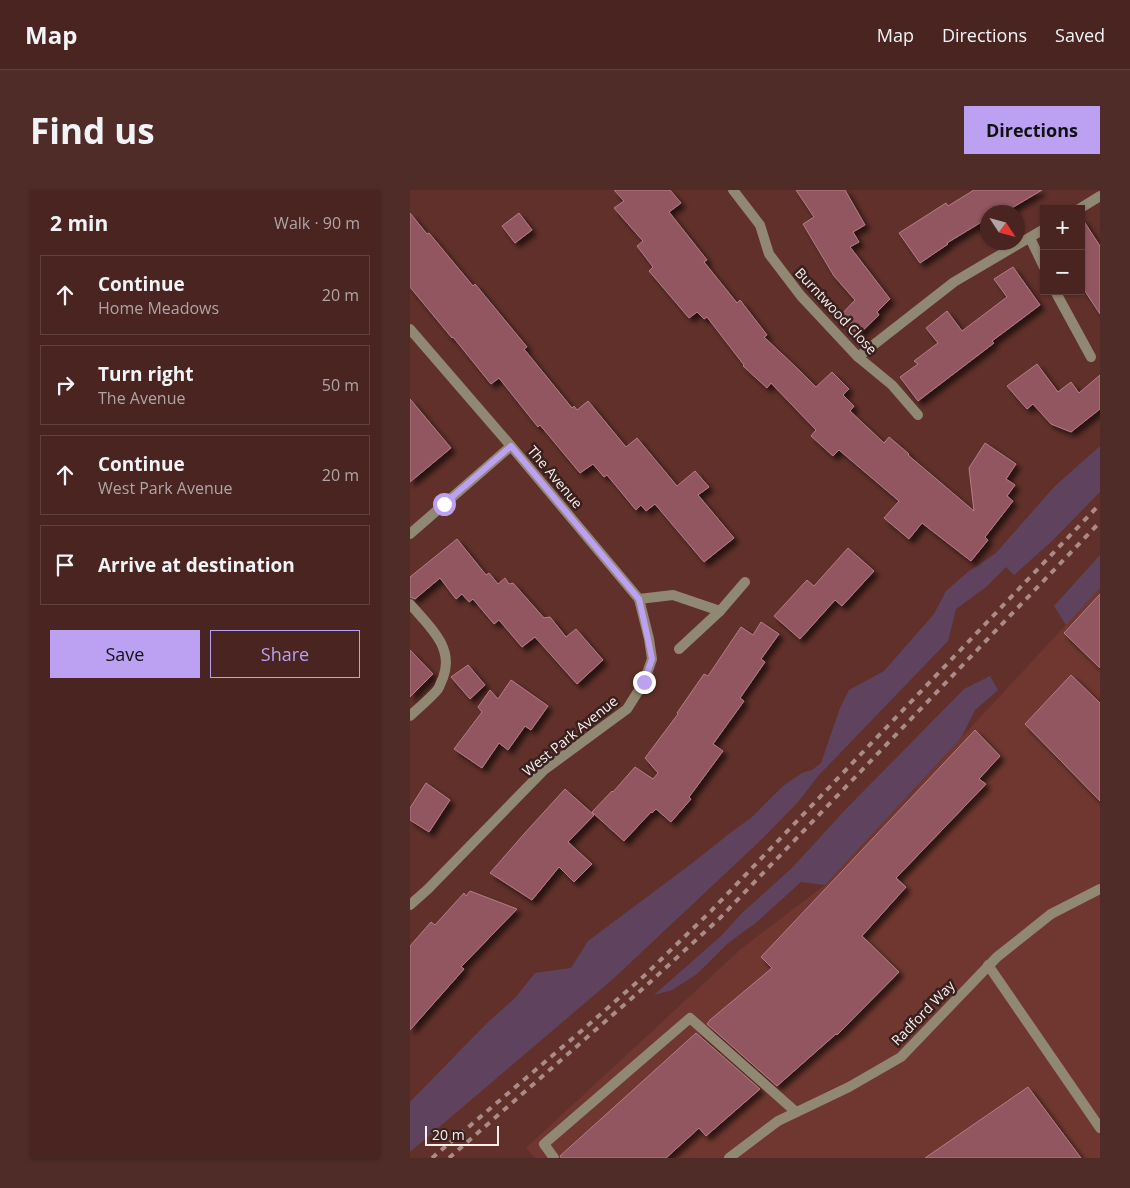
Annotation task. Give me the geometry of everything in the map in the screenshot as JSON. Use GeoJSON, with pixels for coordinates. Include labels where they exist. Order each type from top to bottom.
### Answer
{"type":"FeatureCollection","features":[{"type":"Feature","properties":{"kind":"street","name":"Burntwood Close"},"geometry":{"type":"LineString","coordinates":[[733,190],[760,225],[769,254],[800,296],[858,357],[892,385],[918,415]]}},
{"type":"Feature","properties":{"kind":"street"},"geometry":{"type":"LineString","coordinates":[[1085,205],[1100,196]]}},
{"type":"Feature","properties":{"kind":"street"},"geometry":{"type":"LineString","coordinates":[[858,357],[954,282],[1040,232]]}},
{"type":"Feature","properties":{"kind":"street"},"geometry":{"type":"LineString","coordinates":[[1030,238],[1040,259]]}},
{"type":"Feature","properties":{"kind":"street"},"geometry":{"type":"LineString","coordinates":[[1057,295],[1091,356]]}},
{"type":"Feature","properties":{"kind":"street","name":"The Avenue"},"geometry":{"type":"LineString","coordinates":[[410,329],[639,599]]}},
{"type":"Feature","properties":{"kind":"street"},"geometry":{"type":"LineString","coordinates":[[410,534],[511,446]]}},
{"type":"Feature","properties":{"kind":"street"},"geometry":{"type":"LineString","coordinates":[[678,649],[720,611],[745,582]]}},
{"type":"Feature","properties":{"kind":"street"},"geometry":{"type":"LineString","coordinates":[[639,599],[673,595],[720,611]]}},
{"type":"Feature","properties":{"kind":"street","name":"West Park Avenue"},"geometry":{"type":"LineString","coordinates":[[410,905],[428,889],[544,770],[627,708],[644,682],[652,659],[639,599]]}},
{"type":"Feature","properties":{"kind":"street"},"geometry":{"type":"LineString","coordinates":[[410,604],[435,632],[444,650],[446,664],[444,675],[438,688],[410,716]]}},
{"type":"Feature","properties":{"kind":"street","name":"Radford Way"},"geometry":{"type":"LineString","coordinates":[[730,1158],[778,1121],[850,1087],[901,1057],[997,957],[1051,914],[1100,889]]}},
{"type":"Feature","properties":{"kind":"street"},"geometry":{"type":"LineString","coordinates":[[988,965],[1100,1128]]}},
{"type":"Feature","properties":{"kind":"street"},"geometry":{"type":"LineString","coordinates":[[554,1158],[544,1144],[690,1018],[796,1112]]}},
{"type":"Feature","properties":{"kind":"shaded area"},"geometry":{"type":"Polygon","coordinates":[[[1100,446],[1100,492],[1052,541],[1014,575],[1006,567],[986,587],[956,609],[948,641],[818,776],[798,802],[762,839],[613,979],[410,1152],[410,1102],[486,1024],[515,998],[535,973],[571,968],[588,941],[751,818],[783,786],[821,763],[840,708],[849,690],[884,671],[934,614],[946,591],[969,571],[995,554],[1055,486],[1100,446]]]}},
{"type":"Feature","properties":{"kind":"shaded area"},"geometry":{"type":"Polygon","coordinates":[[[1100,555],[1100,588],[1066,625],[1054,606],[1100,555]]]}},
{"type":"Feature","properties":{"kind":"shaded area"},"geometry":{"type":"Polygon","coordinates":[[[1100,588],[1100,1158],[535,1158],[526,1148],[742,948],[825,885],[1100,588]]]}},
{"type":"Feature","properties":{"kind":"shaded area"},"geometry":{"type":"Polygon","coordinates":[[[990,676],[998,690],[975,710],[961,738],[825,885],[801,882],[758,921],[727,944],[697,974],[672,990],[654,995],[721,936],[742,913],[793,867],[845,810],[964,689],[990,676]]]}},
{"type":"Feature","properties":{"kind":"building"},"geometry":{"type":"Polygon","coordinates":[[[614,190],[670,190],[681,203],[669,212],[707,260],[704,262],[737,303],[740,300],[767,335],[764,337],[816,387],[832,372],[849,389],[843,395],[854,406],[850,411],[884,443],[889,437],[974,511],[969,468],[985,443],[1016,464],[1006,479],[1015,485],[1007,496],[1013,501],[985,537],[988,540],[971,561],[922,523],[909,539],[884,518],[899,501],[839,450],[833,456],[811,436],[816,430],[771,383],[767,388],[743,366],[707,317],[704,319],[697,312],[689,318],[649,271],[653,267],[637,246],[643,241],[614,208],[624,201],[614,190]]]}},
{"type":"Feature","properties":{"kind":"building"},"geometry":{"type":"Polygon","coordinates":[[[796,190],[845,190],[865,225],[853,232],[859,242],[850,247],[890,299],[877,312],[879,315],[857,336],[838,318],[855,300],[834,276],[803,224],[814,217],[796,190]]]}},
{"type":"Feature","properties":{"kind":"building"},"geometry":{"type":"Polygon","coordinates":[[[974,190],[1042,190],[1017,205],[980,205],[980,223],[947,243],[920,263],[899,233],[946,203],[948,206],[974,190]]]}},
{"type":"Feature","properties":{"kind":"building"},"geometry":{"type":"Polygon","coordinates":[[[410,213],[473,286],[475,284],[527,347],[524,349],[572,408],[574,406],[577,410],[588,401],[626,447],[637,438],[677,486],[695,471],[709,487],[698,495],[734,538],[704,562],[655,504],[646,511],[641,505],[636,510],[607,475],[604,477],[593,464],[580,473],[540,425],[538,427],[499,378],[491,384],[410,287],[410,213]]]}},
{"type":"Feature","properties":{"kind":"building"},"geometry":{"type":"Polygon","coordinates":[[[519,213],[532,230],[515,243],[502,226],[519,213]]]}},
{"type":"Feature","properties":{"kind":"building"},"geometry":{"type":"Polygon","coordinates":[[[1085,223],[1100,246],[1100,314],[1085,291],[1085,223]]]}},
{"type":"Feature","properties":{"kind":"building"},"geometry":{"type":"Polygon","coordinates":[[[1013,267],[1040,305],[918,401],[900,377],[918,364],[914,361],[938,343],[926,328],[947,311],[962,331],[1007,297],[994,279],[1013,267]]]}},
{"type":"Feature","properties":{"kind":"building"},"geometry":{"type":"Polygon","coordinates":[[[1037,364],[1058,392],[1071,382],[1079,393],[1100,375],[1100,409],[1071,432],[1051,424],[1033,404],[1027,409],[1007,386],[1037,364]]]}},
{"type":"Feature","properties":{"kind":"building"},"geometry":{"type":"Polygon","coordinates":[[[410,399],[451,448],[410,482],[410,399]]]}},
{"type":"Feature","properties":{"kind":"building"},"geometry":{"type":"Polygon","coordinates":[[[457,539],[486,575],[489,573],[498,584],[505,578],[509,584],[513,583],[544,618],[550,617],[566,637],[576,629],[603,660],[577,684],[535,637],[522,647],[499,620],[494,624],[473,599],[469,602],[462,594],[456,599],[440,578],[415,599],[410,597],[410,577],[457,539]]]}},
{"type":"Feature","properties":{"kind":"building"},"geometry":{"type":"Polygon","coordinates":[[[848,548],[874,571],[842,606],[835,600],[800,639],[774,616],[807,580],[814,586],[848,548]]]}},
{"type":"Feature","properties":{"kind":"building"},"geometry":{"type":"Polygon","coordinates":[[[1100,594],[1100,668],[1064,633],[1100,594]]]}},
{"type":"Feature","properties":{"kind":"building"},"geometry":{"type":"Polygon","coordinates":[[[761,622],[779,634],[761,659],[765,662],[740,698],[744,701],[713,744],[723,751],[689,797],[691,799],[671,822],[656,809],[624,841],[592,812],[635,767],[653,779],[658,773],[645,758],[678,714],[704,674],[708,676],[741,627],[753,635],[761,622]]]}},
{"type":"Feature","properties":{"kind":"building"},"geometry":{"type":"Polygon","coordinates":[[[410,650],[433,674],[410,697],[410,650]]]}},
{"type":"Feature","properties":{"kind":"building"},"geometry":{"type":"Polygon","coordinates":[[[468,665],[485,685],[470,699],[451,677],[468,665]]]}},
{"type":"Feature","properties":{"kind":"building"},"geometry":{"type":"Polygon","coordinates":[[[1071,675],[1100,703],[1100,801],[1025,724],[1071,675]]]}},
{"type":"Feature","properties":{"kind":"building"},"geometry":{"type":"Polygon","coordinates":[[[511,680],[548,706],[531,730],[525,726],[508,750],[499,743],[482,768],[454,749],[482,712],[478,707],[490,690],[498,699],[511,680]]]}},
{"type":"Feature","properties":{"kind":"building"},"geometry":{"type":"Polygon","coordinates":[[[975,730],[1000,756],[979,779],[986,784],[896,878],[906,887],[862,936],[899,972],[837,1035],[777,1086],[707,1024],[772,968],[761,957],[975,730]]]}},
{"type":"Feature","properties":{"kind":"building"},"geometry":{"type":"Polygon","coordinates":[[[426,783],[450,800],[429,832],[410,820],[410,808],[426,783]]]}},
{"type":"Feature","properties":{"kind":"building"},"geometry":{"type":"Polygon","coordinates":[[[565,789],[594,815],[568,842],[592,864],[574,882],[559,867],[532,900],[490,873],[565,789]]]}},
{"type":"Feature","properties":{"kind":"building"},"geometry":{"type":"Polygon","coordinates":[[[470,891],[517,909],[461,967],[464,969],[410,1030],[410,946],[431,922],[435,925],[464,893],[466,896],[470,891]]]}},
{"type":"Feature","properties":{"kind":"building"},"geometry":{"type":"Polygon","coordinates":[[[696,1033],[760,1089],[706,1136],[699,1128],[666,1158],[561,1158],[560,1156],[696,1033]]]}},
{"type":"Feature","properties":{"kind":"building"},"geometry":{"type":"Polygon","coordinates":[[[1028,1087],[1081,1158],[925,1158],[1028,1087]]]}},
{"type":"Feature","properties":{"kind":"railway"},"geometry":{"type":"LineString","coordinates":[[432,1158],[644,976],[711,911],[1100,504]]}},
{"type":"Feature","properties":{"kind":"railway"},"geometry":{"type":"LineString","coordinates":[[449,1158],[648,984],[720,918],[1100,522]]}},
{"type":"Feature","properties":{"kind":"route"},"geometry":{"type":"LineString","coordinates":[[444,504],[511,446],[639,599],[652,659],[644,682]]}}]}
